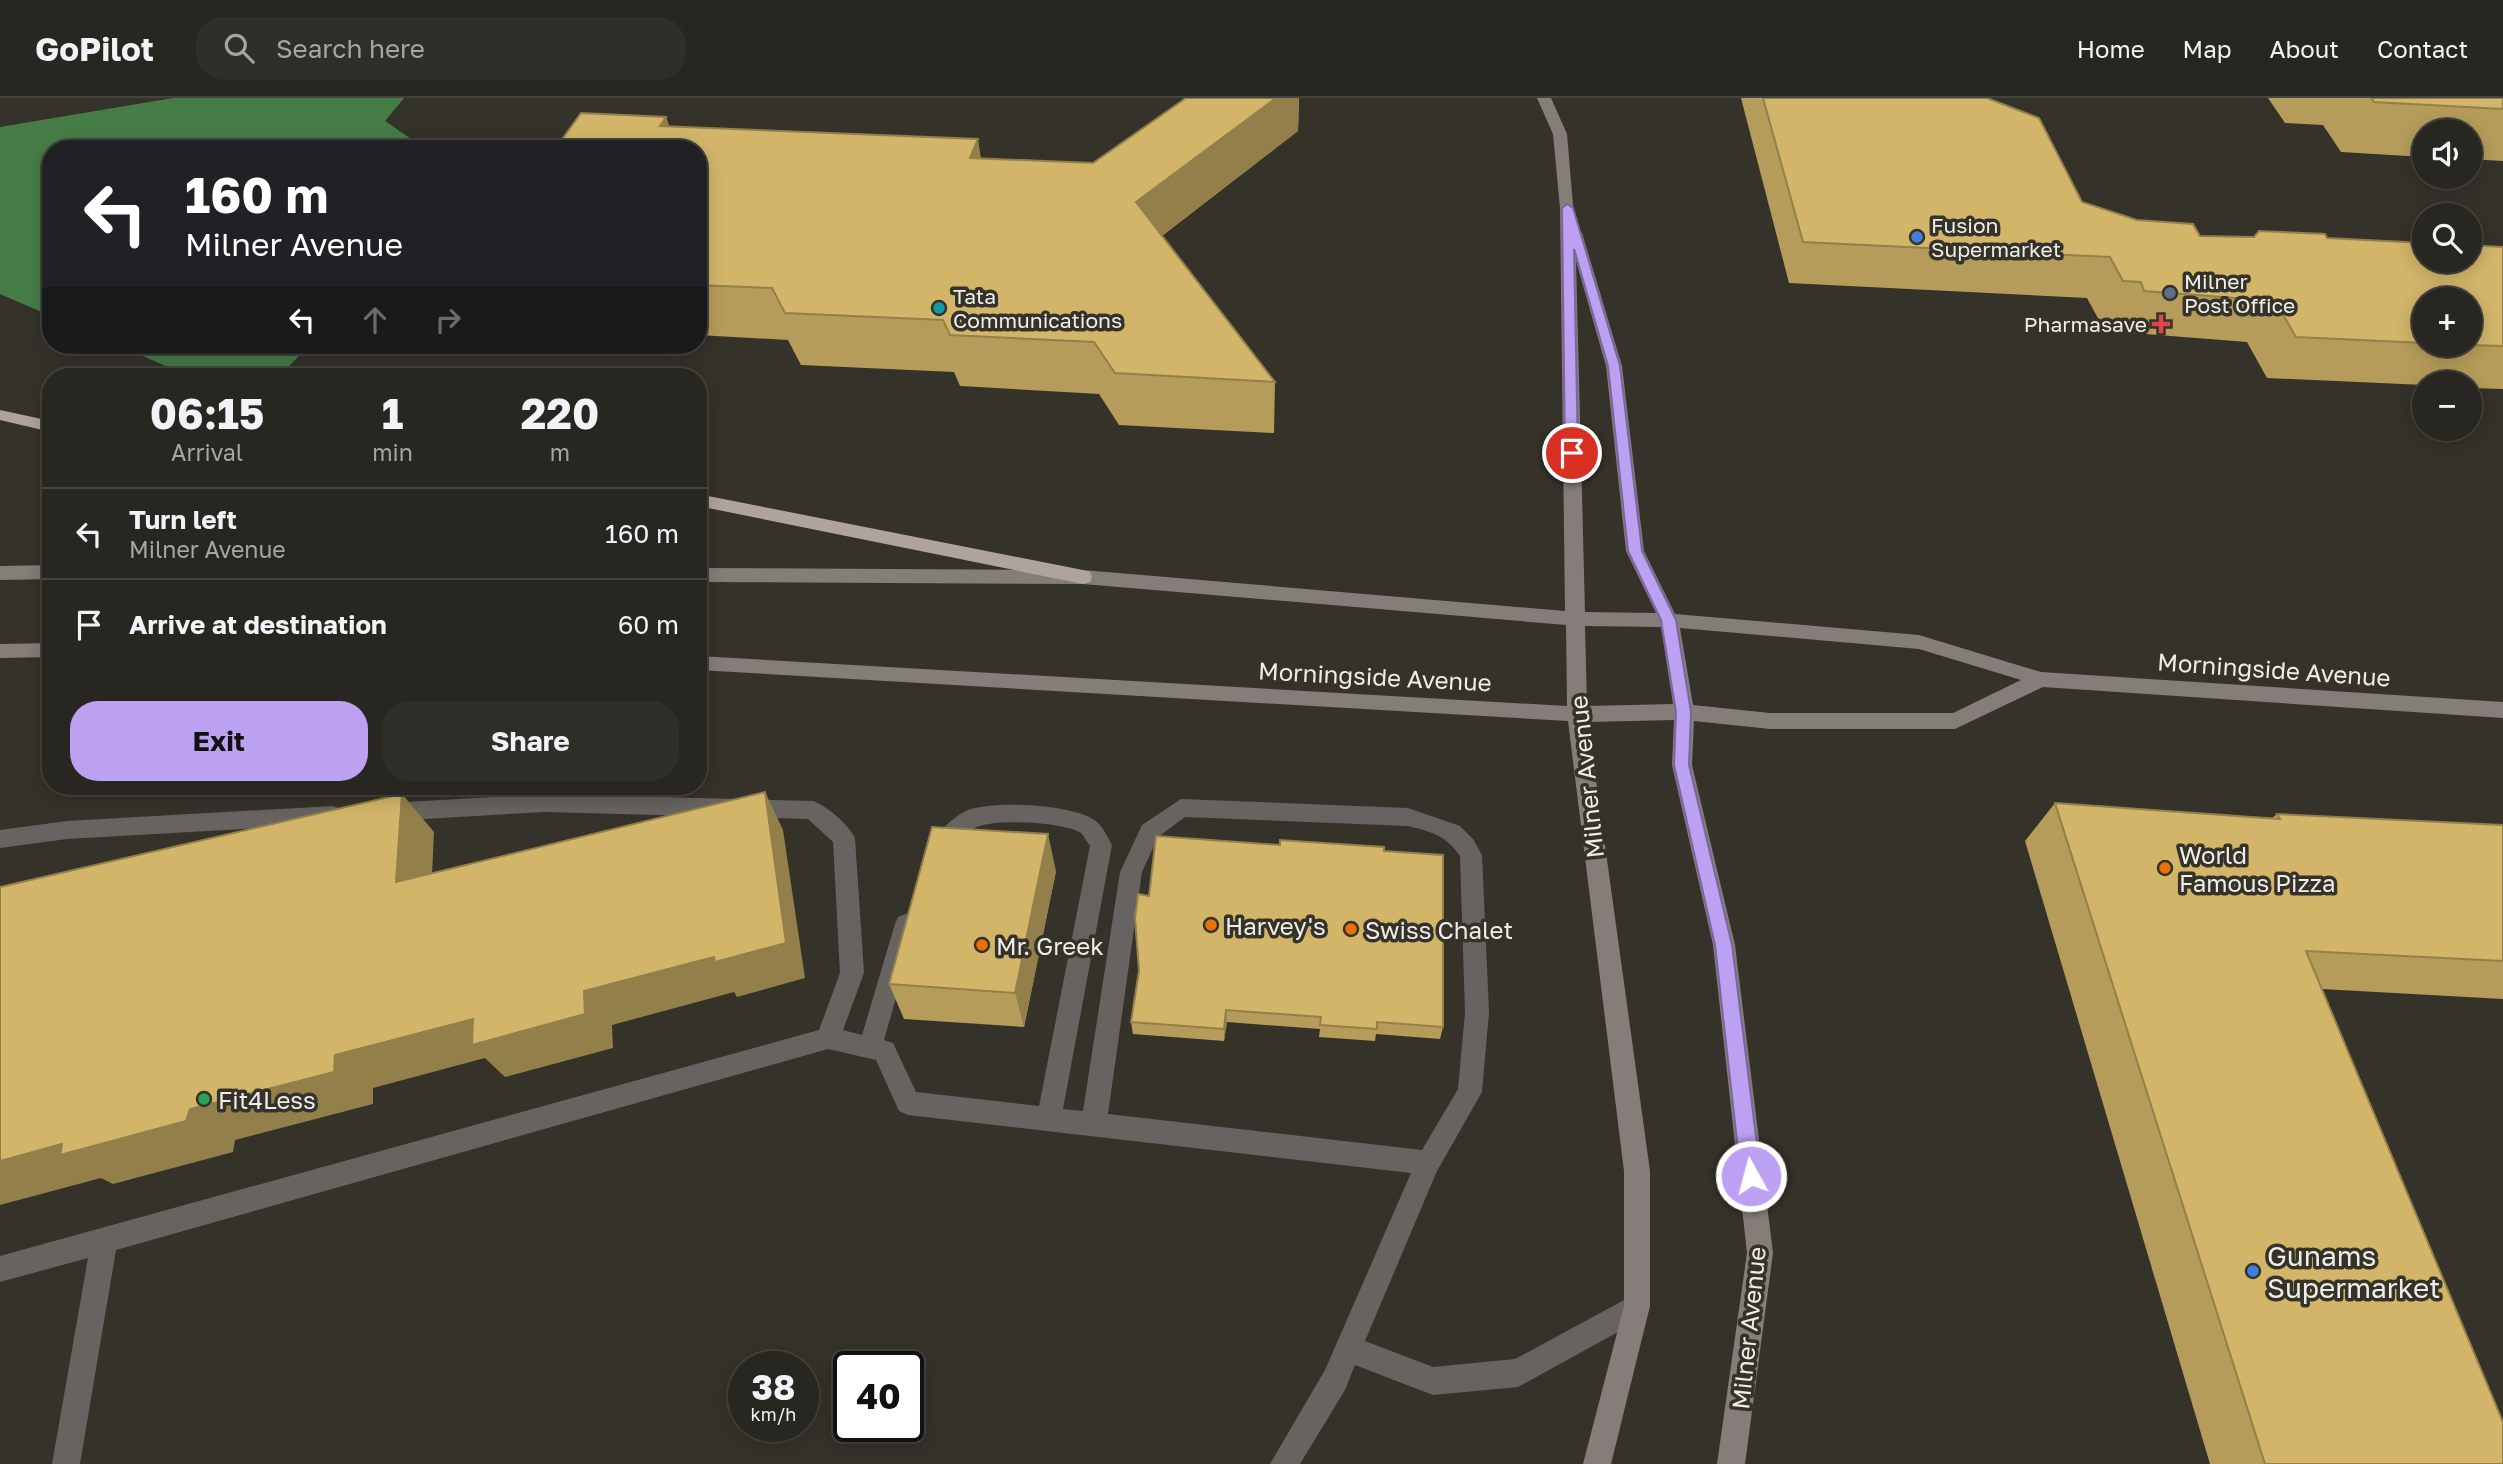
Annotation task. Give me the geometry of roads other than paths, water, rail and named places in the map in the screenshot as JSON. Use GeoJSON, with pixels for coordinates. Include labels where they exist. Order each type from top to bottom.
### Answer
{"type":"FeatureCollection","features":[{"type":"Feature","properties":{"kind":"highway"},"geometry":{"type":"LineString","coordinates":[[0,415],[42,425]]}},
{"type":"Feature","properties":{"kind":"highway"},"geometry":{"type":"LineString","coordinates":[[707,502],[1083,577]]}},
{"type":"Feature","properties":{"kind":"main road","name":"Milner Avenue"},"geometry":{"type":"LineString","coordinates":[[1544,98],[1560,134],[1567,208],[1577,714],[1637,1171],[1637,1306],[1597,1464]]}},
{"type":"Feature","properties":{"kind":"main road","name":"Milner Avenue"},"geometry":{"type":"LineString","coordinates":[[1567,208],[1614,366],[1635,551],[1669,620],[1684,712],[1682,765],[1724,945],[1760,1253],[1731,1464]]}},
{"type":"Feature","properties":{"kind":"main road"},"geometry":{"type":"LineString","coordinates":[[0,573],[42,572]]}},
{"type":"Feature","properties":{"kind":"main road","name":"Morningside Avenue"},"geometry":{"type":"LineString","coordinates":[[707,575],[1083,577],[1575,619],[1669,620],[1919,642],[2040,679],[2503,710]]}},
{"type":"Feature","properties":{"kind":"main road"},"geometry":{"type":"LineString","coordinates":[[0,651],[42,650]]}},
{"type":"Feature","properties":{"kind":"main road","name":"Morningside Avenue"},"geometry":{"type":"LineString","coordinates":[[707,664],[1577,714],[1684,712],[1770,721],[1955,721],[2040,679]]}},
{"type":"Feature","properties":{"kind":"lane"},"geometry":{"type":"LineString","coordinates":[[0,839],[66,830],[544,803],[813,810],[844,838],[852,973],[828,1038]]}},
{"type":"Feature","properties":{"kind":"lane"},"geometry":{"type":"LineString","coordinates":[[1094,1123],[1131,873],[1150,831],[1181,808],[1408,817],[1443,827],[1462,836],[1471,855],[1477,1012],[1470,1092],[1428,1163],[1335,1380],[1284,1464]]}},
{"type":"Feature","properties":{"kind":"lane"},"geometry":{"type":"LineString","coordinates":[[928,866],[938,845],[971,818],[1017,813],[1056,816],[1089,827],[1101,845],[1049,1118]]}},
{"type":"Feature","properties":{"kind":"lane"},"geometry":{"type":"LineString","coordinates":[[870,1048],[913,900]]}},
{"type":"Feature","properties":{"kind":"lane"},"geometry":{"type":"LineString","coordinates":[[0,1269],[828,1038],[884,1051],[908,1103],[1428,1163]]}},
{"type":"Feature","properties":{"kind":"lane"},"geometry":{"type":"LineString","coordinates":[[66,1464],[104,1240]]}},
{"type":"Feature","properties":{"kind":"lane"},"geometry":{"type":"LineString","coordinates":[[1347,1348],[1433,1381],[1518,1373],[1637,1306]]}},
{"type":"Feature","properties":{"kind":"place","name":"Fusion Supermarket"},"geometry":{"type":"Point","coordinates":[1917,237]}},
{"type":"Feature","properties":{"kind":"place","name":"Milner Post Office"},"geometry":{"type":"Point","coordinates":[2170,293]}},
{"type":"Feature","properties":{"kind":"place","name":"Tata Communications"},"geometry":{"type":"Point","coordinates":[939,308]}},
{"type":"Feature","properties":{"kind":"place","name":"Pharmasave"},"geometry":{"type":"Point","coordinates":[2161,324]}},
{"type":"Feature","properties":{"kind":"place","name":"World Famous Pizza"},"geometry":{"type":"Point","coordinates":[2165,868]}},
{"type":"Feature","properties":{"kind":"place","name":"Harvey's"},"geometry":{"type":"Point","coordinates":[1211,925]}},
{"type":"Feature","properties":{"kind":"place","name":"Swiss Chalet"},"geometry":{"type":"Point","coordinates":[1351,929]}},
{"type":"Feature","properties":{"kind":"place","name":"Mr. Greek"},"geometry":{"type":"Point","coordinates":[982,945]}},
{"type":"Feature","properties":{"kind":"place","name":"Fit4Less"},"geometry":{"type":"Point","coordinates":[204,1099]}},
{"type":"Feature","properties":{"kind":"place","name":"Gunams Supermarket"},"geometry":{"type":"Point","coordinates":[2253,1271]}}]}
